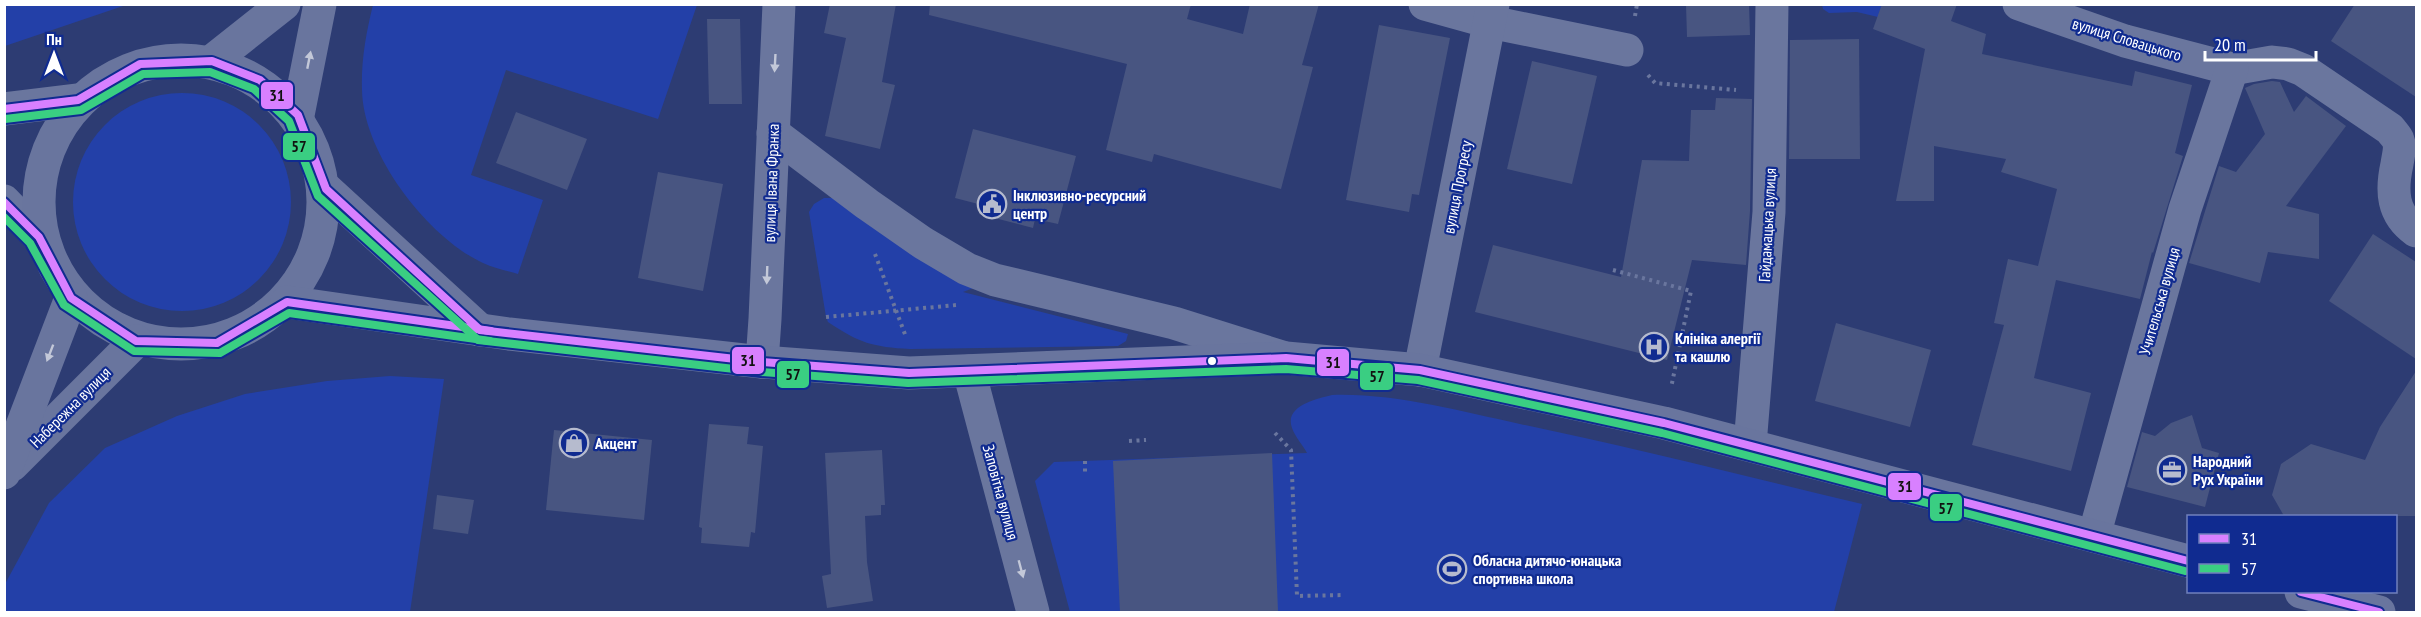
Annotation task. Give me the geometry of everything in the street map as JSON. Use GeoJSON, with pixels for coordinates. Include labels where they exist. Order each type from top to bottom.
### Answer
{"type":"FeatureCollection","features":[{"type":"Feature","properties":{"kind":"main road"},"geometry":{"type":"LineString","coordinates":[[212,61],[284,4]]}},
{"type":"Feature","properties":{"kind":"main road"},"geometry":{"type":"LineString","coordinates":[[298,115],[320,4]]}},
{"type":"Feature","properties":{"kind":"main road"},"geometry":{"type":"LineString","coordinates":[[326,189],[319,250],[287,303],[217,343],[136,341],[71,298],[39,237],[41,163],[78,100],[140,64],[212,61],[260,80],[298,115],[326,189],[480,330]]}},
{"type":"Feature","properties":{"kind":"main road","name":"Набережна вулиця"},"geometry":{"type":"LineString","coordinates":[[4,473],[71,298]]}},
{"type":"Feature","properties":{"kind":"main road"},"geometry":{"type":"LineString","coordinates":[[287,303],[509,334],[762,362],[909,373],[1286,358],[1420,370],[1664,423],[2187,561]]}},
{"type":"Feature","properties":{"kind":"main road","name":"Набережна вулиця"},"geometry":{"type":"LineString","coordinates":[[4,473],[136,341]]}},
{"type":"Feature","properties":{"kind":"main road"},"geometry":{"type":"LineString","coordinates":[[2308,593],[2379,612]]}},
{"type":"Feature","properties":{"kind":"street","name":"вулиця Івана Франка"},"geometry":{"type":"LineString","coordinates":[[762,362],[779,4]]}},
{"type":"Feature","properties":{"kind":"street"},"geometry":{"type":"LineString","coordinates":[[1425,4],[1492,13],[1627,50]]}},
{"type":"Feature","properties":{"kind":"street","name":"Гайдамацька вулиця"},"geometry":{"type":"LineString","coordinates":[[1750,445],[1769,212],[1773,93],[1772,4]]}},
{"type":"Feature","properties":{"kind":"street","name":"вулиця Словацького"},"geometry":{"type":"LineString","coordinates":[[2019,4],[2125,42],[2232,69],[2272,62],[2288,64],[2303,70],[2390,129],[2398,141],[2398,157],[2392,184],[2396,206],[2406,224],[2416,231]]}},
{"type":"Feature","properties":{"kind":"street","name":"вулиця Прогресу"},"geometry":{"type":"LineString","coordinates":[[1420,370],[1492,13]]}},
{"type":"Feature","properties":{"kind":"street","name":"Учительська вулиця"},"geometry":{"type":"LineString","coordinates":[[2094,536],[2185,209],[2232,69]]}},
{"type":"Feature","properties":{"kind":"street"},"geometry":{"type":"LineString","coordinates":[[4,109],[78,100]]}},
{"type":"Feature","properties":{"kind":"street"},"geometry":{"type":"LineString","coordinates":[[773,133],[867,204],[923,243],[967,269],[996,280],[1174,323],[1286,358]]}},
{"type":"Feature","properties":{"kind":"street"},"geometry":{"type":"LineString","coordinates":[[4,201],[39,237]]}},
{"type":"Feature","properties":{"kind":"street","name":"Заповітна вулиця"},"geometry":{"type":"LineString","coordinates":[[969,371],[1033,612]]}},
{"type":"Feature","properties":{"kind":"path"},"geometry":{"type":"LineString","coordinates":[[1637,4],[1627,50],[1655,83],[1773,93]]}},
{"type":"Feature","properties":{"kind":"path"},"geometry":{"type":"LineString","coordinates":[[873,248],[906,339]]}},
{"type":"Feature","properties":{"kind":"path"},"geometry":{"type":"LineString","coordinates":[[1613,270],[1691,291],[1671,391]]}},
{"type":"Feature","properties":{"kind":"path"},"geometry":{"type":"LineString","coordinates":[[1275,433],[1291,450],[1297,596],[1344,596]]}},
{"type":"Feature","properties":{"kind":"path"},"geometry":{"type":"LineString","coordinates":[[1129,441],[1146,440]]}},
{"type":"Feature","properties":{"kind":"path"},"geometry":{"type":"LineString","coordinates":[[1085,461],[1085,476]]}},
{"type":"Feature","properties":{"kind":"shaded area"},"geometry":{"type":"Polygon","coordinates":[[[5,4],[126,4],[126,5],[5,46],[5,4]]]}},
{"type":"Feature","properties":{"kind":"shaded area"},"geometry":{"type":"Polygon","coordinates":[[[373,4],[697,5],[658,119],[506,70],[471,175],[543,200],[518,274],[483,263],[462,251],[441,234],[420,213],[386,166],[373,140],[365,114],[362,90],[362,68],[373,4]]]}},
{"type":"Feature","properties":{"kind":"shaded area"},"geometry":{"type":"Polygon","coordinates":[[[1822,5],[1882,5],[1878,17],[1857,12],[1829,13],[1823,9],[1822,5]]]}},
{"type":"Feature","properties":{"kind":"shaded area"},"geometry":{"type":"Polygon","coordinates":[[[193,93],[224,101],[243,111],[259,125],[273,141],[283,160],[291,191],[291,213],[283,244],[273,263],[259,279],[243,293],[224,303],[193,311],[171,311],[140,303],[121,293],[91,263],[81,244],[75,223],[73,191],[81,160],[91,141],[121,111],[140,101],[161,95],[193,93]]]}},
{"type":"Feature","properties":{"kind":"shaded area"},"geometry":{"type":"Polygon","coordinates":[[[824,198],[833,198],[976,287],[963,292],[1128,334],[1126,341],[1118,346],[910,349],[867,343],[849,335],[828,322],[826,317],[809,212],[814,204],[824,198]]]}},
{"type":"Feature","properties":{"kind":"shaded area"},"geometry":{"type":"Polygon","coordinates":[[[390,376],[444,379],[410,612],[5,611],[5,584],[49,503],[105,448],[177,416],[245,394],[327,381],[390,376]]]}},
{"type":"Feature","properties":{"kind":"shaded area","name":"Обласна дитячо-юнацька спортивна школа"},"geometry":{"type":"Polygon","coordinates":[[[1332,395],[1379,397],[1450,409],[1649,453],[1862,504],[1834,612],[1070,612],[1035,481],[1054,462],[1307,453],[1292,428],[1293,414],[1303,405],[1332,395]]]}},
{"type":"Feature","properties":{"kind":"building"},"geometry":{"type":"Polygon","coordinates":[[[830,4],[896,4],[882,82],[895,85],[880,149],[825,136],[846,38],[824,33],[830,4]]]}},
{"type":"Feature","properties":{"kind":"building"},"geometry":{"type":"Polygon","coordinates":[[[930,4],[1191,4],[1187,19],[1243,34],[1250,4],[1319,4],[1302,65],[1313,67],[1281,189],[1154,154],[1152,162],[1106,150],[1127,64],[929,15],[930,4]]]}},
{"type":"Feature","properties":{"kind":"building"},"geometry":{"type":"Polygon","coordinates":[[[1686,4],[1749,4],[1750,35],[1687,37],[1686,4]]]}},
{"type":"Feature","properties":{"kind":"building"},"geometry":{"type":"Polygon","coordinates":[[[1882,4],[1957,4],[1951,21],[1986,34],[1982,54],[2132,86],[2135,71],[2192,85],[2175,153],[2183,156],[2152,252],[2140,299],[2056,280],[2034,378],[2091,393],[2071,471],[1972,445],[2004,325],[1994,323],[2008,259],[2038,266],[2057,189],[2001,172],[2006,159],[1934,146],[1934,201],[1896,201],[1925,49],[1873,29],[1882,4]]]}},
{"type":"Feature","properties":{"kind":"building"},"geometry":{"type":"Polygon","coordinates":[[[2355,4],[2416,4],[2416,97],[2331,41],[2355,4]]]}},
{"type":"Feature","properties":{"kind":"building"},"geometry":{"type":"Polygon","coordinates":[[[707,19],[740,19],[742,104],[709,104],[707,19]]]}},
{"type":"Feature","properties":{"kind":"building"},"geometry":{"type":"Polygon","coordinates":[[[1379,25],[1450,38],[1419,195],[1412,194],[1409,212],[1346,200],[1379,25]]]}},
{"type":"Feature","properties":{"kind":"building"},"geometry":{"type":"Polygon","coordinates":[[[1859,39],[1860,159],[1789,159],[1790,40],[1859,39]]]}},
{"type":"Feature","properties":{"kind":"building"},"geometry":{"type":"Polygon","coordinates":[[[1532,61],[1597,76],[1572,184],[1507,169],[1532,61]]]}},
{"type":"Feature","properties":{"kind":"building"},"geometry":{"type":"Polygon","coordinates":[[[2272,81],[2280,82],[2294,112],[2306,96],[2346,126],[2286,206],[2319,214],[2319,259],[2268,252],[2260,283],[2189,263],[2219,166],[2236,172],[2265,134],[2245,88],[2272,81]]]}},
{"type":"Feature","properties":{"kind":"building"},"geometry":{"type":"Polygon","coordinates":[[[1716,98],[1752,99],[1750,211],[1746,265],[1692,260],[1667,360],[1475,312],[1493,245],[1621,277],[1642,160],[1689,161],[1691,110],[1715,110],[1716,98]]]}},
{"type":"Feature","properties":{"kind":"building"},"geometry":{"type":"Polygon","coordinates":[[[516,112],[587,139],[567,190],[496,163],[516,112]]]}},
{"type":"Feature","properties":{"kind":"building"},"geometry":{"type":"Polygon","coordinates":[[[973,129],[1076,156],[1058,224],[1035,219],[1033,228],[979,214],[982,205],[955,198],[973,129]]]}},
{"type":"Feature","properties":{"kind":"building"},"geometry":{"type":"Polygon","coordinates":[[[658,172],[723,184],[703,291],[638,278],[658,172]]]}},
{"type":"Feature","properties":{"kind":"building"},"geometry":{"type":"Polygon","coordinates":[[[2373,234],[2416,262],[2416,359],[2329,301],[2373,234]]]}},
{"type":"Feature","properties":{"kind":"building"},"geometry":{"type":"Polygon","coordinates":[[[1836,323],[1931,350],[1910,427],[1815,401],[1836,323]]]}},
{"type":"Feature","properties":{"kind":"building"},"geometry":{"type":"Polygon","coordinates":[[[2416,371],[2416,516],[2283,515],[2272,495],[2281,464],[2311,444],[2365,460],[2380,427],[2416,371]]]}},
{"type":"Feature","properties":{"kind":"building","name":"Народний Рух України"},"geometry":{"type":"Polygon","coordinates":[[[2192,415],[2202,448],[2219,453],[2205,507],[2127,487],[2142,432],[2155,436],[2171,423],[2192,415]]]}},
{"type":"Feature","properties":{"kind":"building"},"geometry":{"type":"Polygon","coordinates":[[[709,424],[749,427],[747,444],[763,446],[755,533],[751,532],[749,547],[701,543],[702,528],[699,527],[709,424]]]}},
{"type":"Feature","properties":{"kind":"building"},"geometry":{"type":"Polygon","coordinates":[[[554,430],[652,440],[644,520],[546,510],[554,430]]]}},
{"type":"Feature","properties":{"kind":"building"},"geometry":{"type":"Polygon","coordinates":[[[882,450],[885,505],[881,505],[881,515],[865,516],[867,562],[873,601],[827,608],[822,576],[831,574],[825,453],[882,450]]]}},
{"type":"Feature","properties":{"kind":"building"},"geometry":{"type":"Polygon","coordinates":[[[1272,453],[1278,612],[1120,612],[1113,461],[1272,453]]]}},
{"type":"Feature","properties":{"kind":"building"},"geometry":{"type":"Polygon","coordinates":[[[437,495],[474,500],[468,534],[433,529],[437,495]]]}},
{"type":"Feature","properties":{"kind":"transit line","name":"31"},"geometry":{"type":"LineString","coordinates":[[4,109],[78,100],[140,64],[212,61],[260,80],[298,115],[326,189],[480,330],[762,362],[909,373],[1286,358],[1420,370],[1664,423],[2187,561]]}},
{"type":"Feature","properties":{"kind":"transit line","name":"57"},"geometry":{"type":"LineString","coordinates":[[5,119],[81,110],[143,74],[210,72],[254,89],[289,121],[318,196],[478,340],[761,372],[908,383],[1286,369],[1418,380],[1662,433],[2185,571]]}},
{"type":"Feature","properties":{"kind":"transit line","name":"31"},"geometry":{"type":"LineString","coordinates":[[4,202],[39,237],[71,298],[136,341],[217,343],[287,302],[491,331]]}},
{"type":"Feature","properties":{"kind":"transit line","name":"57"},"geometry":{"type":"LineString","coordinates":[[4,217],[30,243],[64,305],[134,351],[220,353],[289,313],[490,341]]}},
{"type":"Feature","properties":{"kind":"transit line","name":"31"},"geometry":{"type":"LineString","coordinates":[[2305,593],[2379,612]]}},
{"type":"Feature","properties":{"kind":"place","name":"Інклюзивно-ресурсний центр"},"geometry":{"type":"Point","coordinates":[992,204]}},
{"type":"Feature","properties":{"kind":"place","name":"Клініка алергії та кашлю"},"geometry":{"type":"Point","coordinates":[1654,347]}},
{"type":"Feature","properties":{"kind":"place","name":"Акцент"},"geometry":{"type":"Point","coordinates":[574,443]}},
{"type":"Feature","properties":{"kind":"place","name":"Народний Рух України"},"geometry":{"type":"Point","coordinates":[2172,470]}},
{"type":"Feature","properties":{"kind":"place","name":"Обласна дитячо-юнацька спортивна школа"},"geometry":{"type":"Point","coordinates":[1452,569]}}]}
